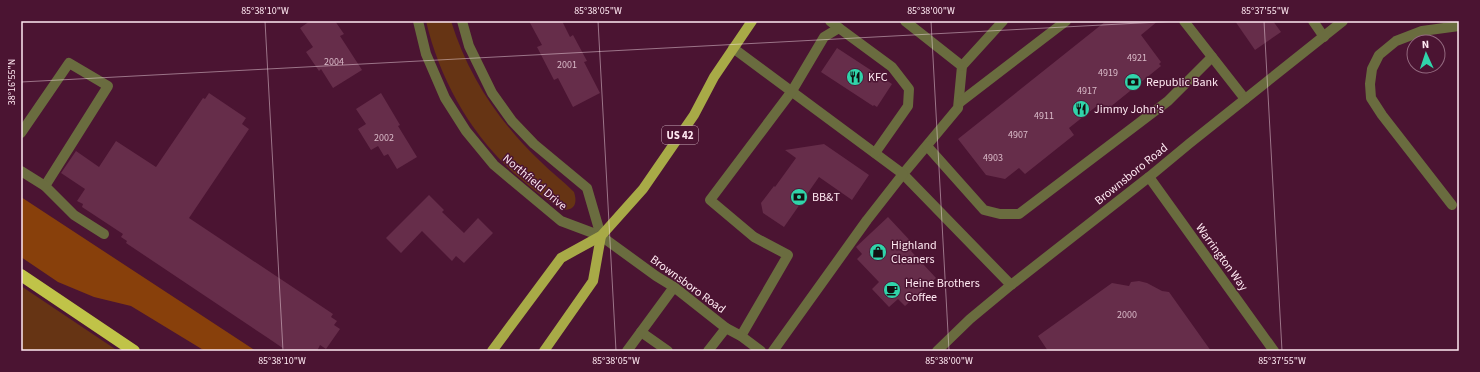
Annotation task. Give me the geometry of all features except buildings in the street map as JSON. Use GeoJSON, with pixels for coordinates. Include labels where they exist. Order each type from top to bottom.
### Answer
{"type":"FeatureCollection","features":[{"type":"Feature","properties":{"kind":"highway"},"geometry":{"type":"LineString","coordinates":[[21,275],[134,351]]}},
{"type":"Feature","properties":{"kind":"main road","name":"US 42"},"geometry":{"type":"LineString","coordinates":[[492,351],[561,258],[601,236],[643,189],[694,115],[714,77],[752,21]]}},
{"type":"Feature","properties":{"kind":"main road"},"geometry":{"type":"LineString","coordinates":[[544,351],[593,281],[601,236]]}},
{"type":"Feature","properties":{"kind":"street","name":"Northfield Drive"},"geometry":{"type":"LineString","coordinates":[[418,21],[426,54],[445,98],[466,131],[494,165],[561,221],[601,236]]}},
{"type":"Feature","properties":{"kind":"street"},"geometry":{"type":"LineString","coordinates":[[462,21],[469,46],[492,93],[512,121],[534,144],[587,188],[601,236]]}},
{"type":"Feature","properties":{"kind":"street"},"geometry":{"type":"LineString","coordinates":[[830,21],[892,67],[909,88],[908,106],[875,153]]}},
{"type":"Feature","properties":{"kind":"street"},"geometry":{"type":"LineString","coordinates":[[904,21],[962,66]]}},
{"type":"Feature","properties":{"kind":"street"},"geometry":{"type":"LineString","coordinates":[[773,351],[867,220],[958,108],[962,66],[1003,21]]}},
{"type":"Feature","properties":{"kind":"street"},"geometry":{"type":"LineString","coordinates":[[958,103],[1066,21]]}},
{"type":"Feature","properties":{"kind":"street"},"geometry":{"type":"LineString","coordinates":[[1184,21],[1245,99]]}},
{"type":"Feature","properties":{"kind":"street"},"geometry":{"type":"LineString","coordinates":[[1313,21],[1324,37]]}},
{"type":"Feature","properties":{"kind":"street","name":"Brownsboro Road"},"geometry":{"type":"LineString","coordinates":[[937,351],[970,319],[1011,285],[1149,177],[1190,142],[1343,21]]}},
{"type":"Feature","properties":{"kind":"street"},"geometry":{"type":"LineString","coordinates":[[1452,205],[1382,115],[1371,98],[1370,84],[1372,69],[1379,55],[1396,41],[1422,31],[1459,26]]}},
{"type":"Feature","properties":{"kind":"street"},"geometry":{"type":"LineString","coordinates":[[741,336],[788,255],[754,237],[710,200],[792,91],[824,37],[839,28]]}},
{"type":"Feature","properties":{"kind":"street"},"geometry":{"type":"LineString","coordinates":[[733,48],[903,174],[1011,285]]}},
{"type":"Feature","properties":{"kind":"street"},"geometry":{"type":"LineString","coordinates":[[926,146],[984,210],[1000,214],[1019,214],[1168,101],[1212,57]]}},
{"type":"Feature","properties":{"kind":"street"},"geometry":{"type":"LineString","coordinates":[[21,133],[69,62],[108,86],[45,186]]}},
{"type":"Feature","properties":{"kind":"street"},"geometry":{"type":"LineString","coordinates":[[21,171],[45,186],[74,215],[104,234]]}},
{"type":"Feature","properties":{"kind":"street","name":"Warrington Way"},"geometry":{"type":"LineString","coordinates":[[1149,177],[1274,351]]}},
{"type":"Feature","properties":{"kind":"street","name":"Brownsboro Road"},"geometry":{"type":"LineString","coordinates":[[601,236],[656,276],[674,287],[726,328],[741,336],[761,351]]}},
{"type":"Feature","properties":{"kind":"street"},"geometry":{"type":"LineString","coordinates":[[627,351],[674,287]]}},
{"type":"Feature","properties":{"kind":"street"},"geometry":{"type":"LineString","coordinates":[[708,351],[726,328]]}},
{"type":"Feature","properties":{"kind":"street"},"geometry":{"type":"LineString","coordinates":[[642,332],[668,351]]}},
{"type":"Feature","properties":{"kind":"shaded area"},"geometry":{"type":"Polygon","coordinates":[[[426,21],[451,21],[466,61],[486,97],[525,146],[574,192],[575,203],[572,208],[565,210],[560,209],[526,183],[488,146],[461,108],[450,87],[432,43],[426,21]]]}},
{"type":"Feature","properties":{"kind":"shaded area"},"geometry":{"type":"Polygon","coordinates":[[[21,197],[256,351],[205,351],[131,306],[94,297],[58,282],[21,257],[21,197]]]}},
{"type":"Feature","properties":{"kind":"shaded area"},"geometry":{"type":"Polygon","coordinates":[[[21,286],[118,351],[21,351],[21,286]]]}},
{"type":"Feature","properties":{"kind":"place","name":"KFC"},"geometry":{"type":"Point","coordinates":[855,77]}},
{"type":"Feature","properties":{"kind":"place","name":"Republic Bank"},"geometry":{"type":"Point","coordinates":[1133,82]}},
{"type":"Feature","properties":{"kind":"place","name":"Jimmy John's"},"geometry":{"type":"Point","coordinates":[1081,109]}},
{"type":"Feature","properties":{"kind":"place","name":"BB&T"},"geometry":{"type":"Point","coordinates":[799,197]}},
{"type":"Feature","properties":{"kind":"place","name":"Highland Cleaners"},"geometry":{"type":"Point","coordinates":[878,252]}},
{"type":"Feature","properties":{"kind":"place","name":"Heine Brothers Coffee"},"geometry":{"type":"Point","coordinates":[892,290]}}]}
